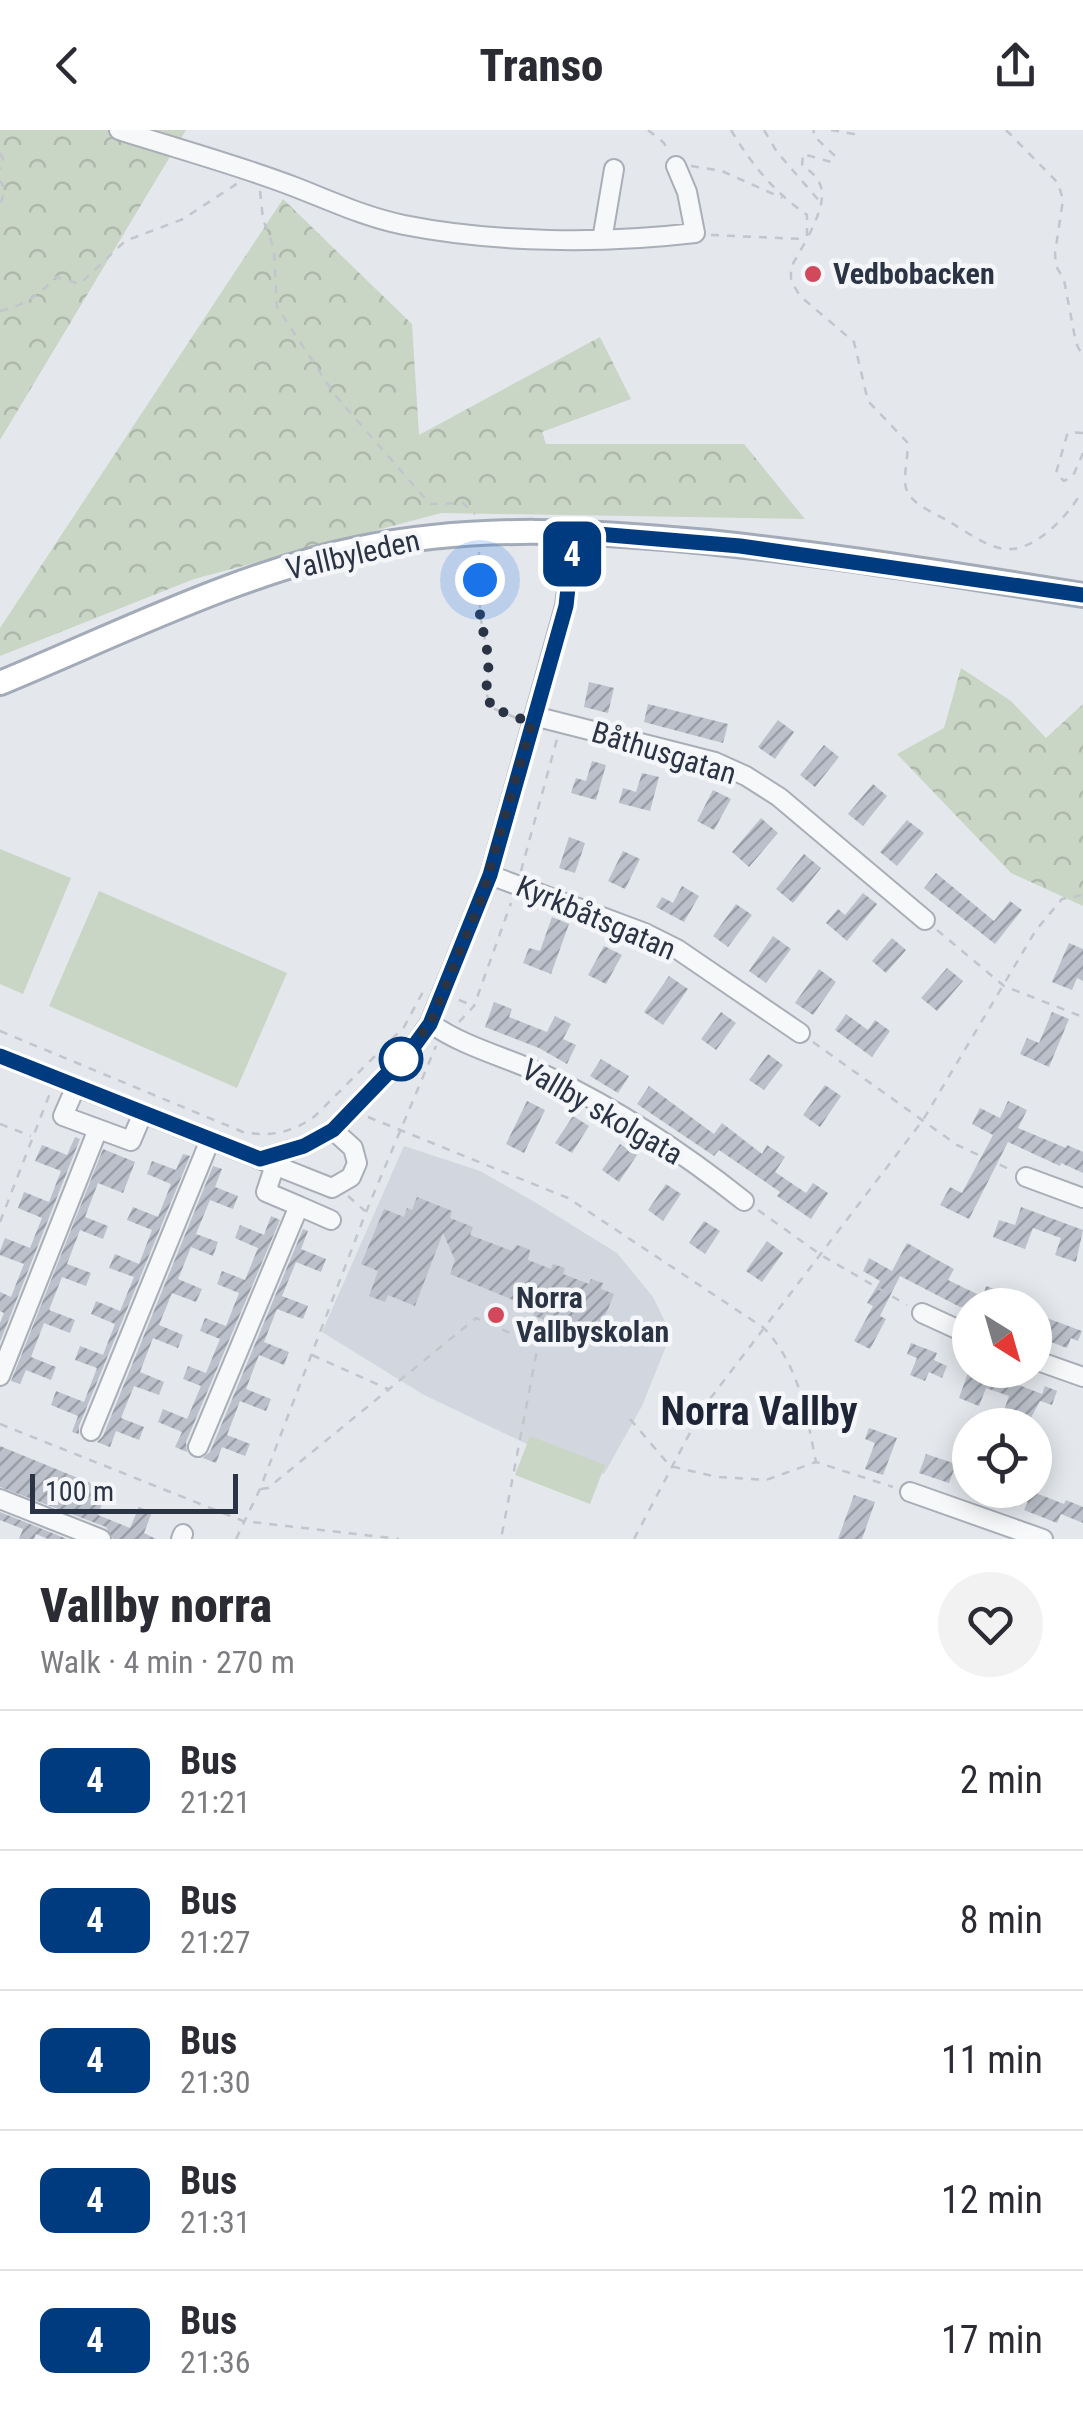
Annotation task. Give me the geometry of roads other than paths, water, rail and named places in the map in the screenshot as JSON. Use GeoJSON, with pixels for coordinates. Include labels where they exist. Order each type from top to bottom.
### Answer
{"type":"FeatureCollection","features":[{"type":"Feature","properties":{"kind":"main road","name":"Vallbyleden"},"geometry":{"type":"LineString","coordinates":[[0,682],[209,596],[310,560],[391,542],[460,533],[574,532],[740,546],[1083,595]]}},
{"type":"Feature","properties":{"kind":"street"},"geometry":{"type":"LineString","coordinates":[[120,130],[401,224],[482,234],[602,240],[695,234],[687,192],[676,166]]}},
{"type":"Feature","properties":{"kind":"street"},"geometry":{"type":"LineString","coordinates":[[602,240],[614,169]]}},
{"type":"Feature","properties":{"kind":"street"},"geometry":{"type":"LineString","coordinates":[[268,1162],[333,1130],[414,1046],[430,1024],[490,875],[566,606],[574,532]]}},
{"type":"Feature","properties":{"kind":"street","name":"Båthusgatan"},"geometry":{"type":"LineString","coordinates":[[533,720],[714,762],[746,776],[780,797],[925,920]]}},
{"type":"Feature","properties":{"kind":"street","name":"Kyrkbåtsgatan"},"geometry":{"type":"LineString","coordinates":[[490,875],[645,933],[677,949],[800,1033]]}},
{"type":"Feature","properties":{"kind":"street","name":"Vallby skolgata"},"geometry":{"type":"LineString","coordinates":[[430,1024],[446,1035],[551,1078],[603,1106],[744,1201]]}},
{"type":"Feature","properties":{"kind":"street"},"geometry":{"type":"LineString","coordinates":[[0,1056],[332,1188],[351,1177],[358,1163],[353,1148],[333,1130]]}},
{"type":"Feature","properties":{"kind":"street"},"geometry":{"type":"LineString","coordinates":[[76,1086],[64,1116],[130,1141],[143,1113]]}},
{"type":"Feature","properties":{"kind":"street"},"geometry":{"type":"LineString","coordinates":[[0,1376],[98,1129]]}},
{"type":"Feature","properties":{"kind":"street"},"geometry":{"type":"LineString","coordinates":[[91,1431],[210,1140]]}},
{"type":"Feature","properties":{"kind":"street"},"geometry":{"type":"LineString","coordinates":[[268,1162],[266,1192],[332,1220]]}},
{"type":"Feature","properties":{"kind":"street"},"geometry":{"type":"LineString","coordinates":[[1026,1177],[1083,1198]]}},
{"type":"Feature","properties":{"kind":"street"},"geometry":{"type":"LineString","coordinates":[[198,1447],[298,1206]]}},
{"type":"Feature","properties":{"kind":"street"},"geometry":{"type":"LineString","coordinates":[[922,1313],[952,1327]]}},
{"type":"Feature","properties":{"kind":"street"},"geometry":{"type":"LineString","coordinates":[[1052,1366],[1083,1377]]}},
{"type":"Feature","properties":{"kind":"street"},"geometry":{"type":"LineString","coordinates":[[910,1492],[1043,1539]]}},
{"type":"Feature","properties":{"kind":"street"},"geometry":{"type":"LineString","coordinates":[[0,1499],[101,1539]]}},
{"type":"Feature","properties":{"kind":"place","name":"Vedbobacken"},"geometry":{"type":"Point","coordinates":[813,274]}},
{"type":"Feature","properties":{"kind":"place","name":"Norra Vallbyskolan"},"geometry":{"type":"Point","coordinates":[496,1315]}},
{"type":"Feature","properties":{"kind":"district","name":"Norra Vallby"},"geometry":{"type":"Point","coordinates":[759,1411]}}]}
